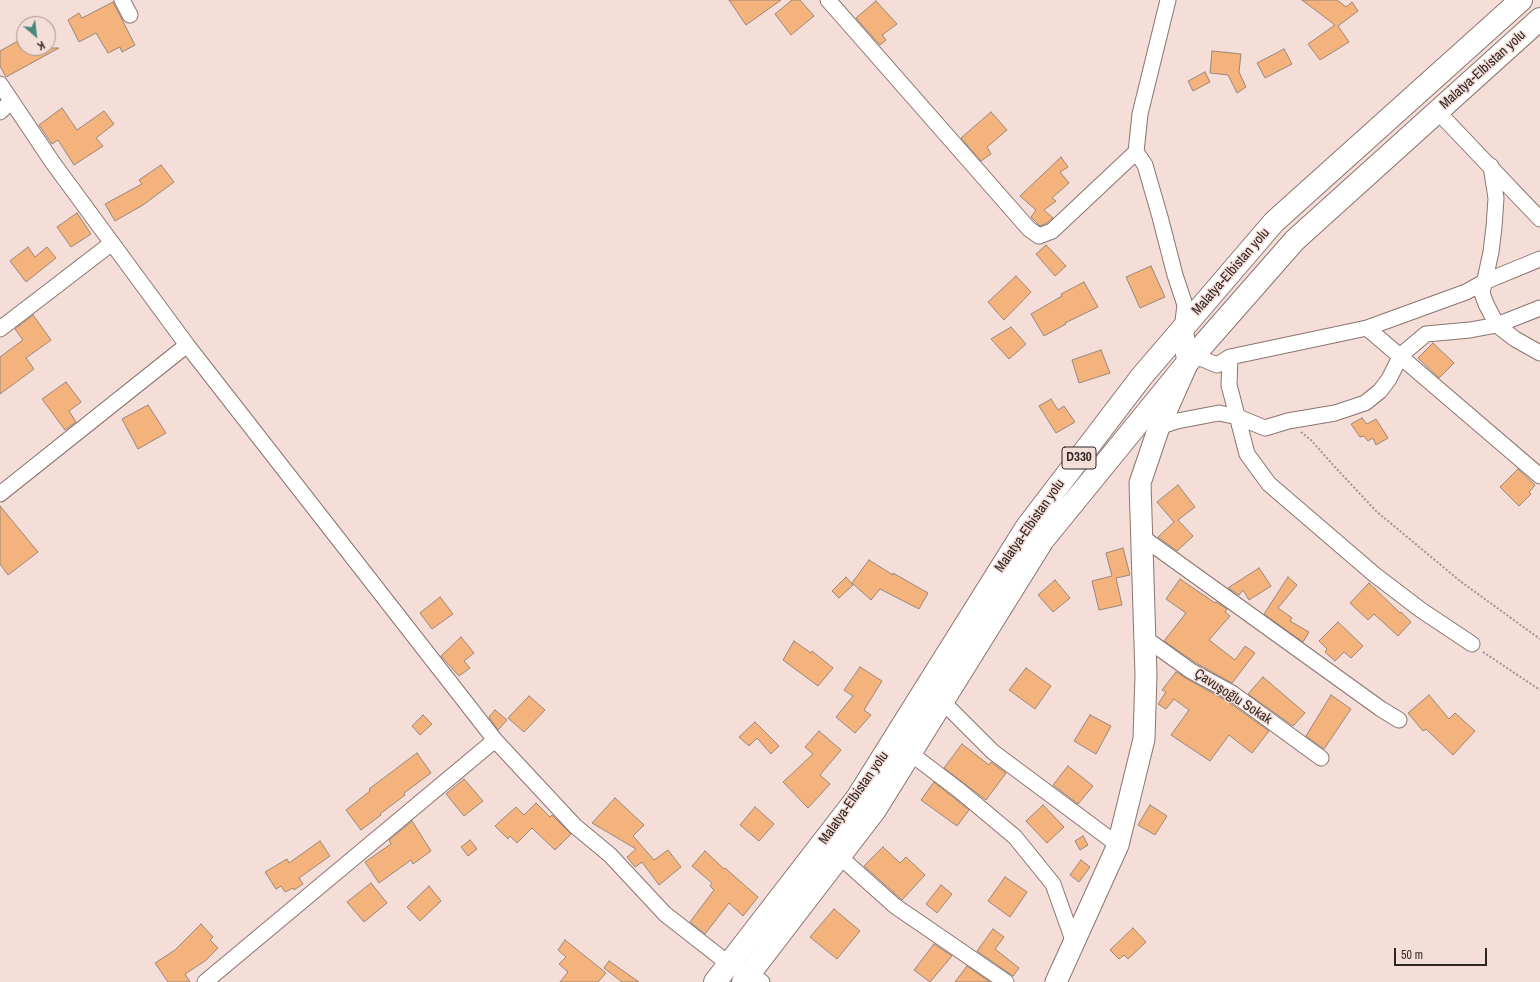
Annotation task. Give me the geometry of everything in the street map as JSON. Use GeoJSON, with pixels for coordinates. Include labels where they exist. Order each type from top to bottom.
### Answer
{"type":"FeatureCollection","features":[{"type":"Feature","properties":{"kind":"main road","name":"Malatya-Elbistan yolu"},"geometry":{"type":"LineString","coordinates":[[716,982],[857,798],[1026,528],[1142,376],[1274,222],[1521,0]]}},
{"type":"Feature","properties":{"kind":"main road","name":"Malatya-Elbistan yolu"},"geometry":{"type":"LineString","coordinates":[[751,979],[839,856],[874,810],[1043,540],[1191,359],[1295,240],[1540,19]]}},
{"type":"Feature","properties":{"kind":"street"},"geometry":{"type":"LineString","coordinates":[[122,0],[130,15]]}},
{"type":"Feature","properties":{"kind":"street"},"geometry":{"type":"LineString","coordinates":[[828,0],[1029,229],[1039,236],[1052,231],[1136,152]]}},
{"type":"Feature","properties":{"kind":"street"},"geometry":{"type":"LineString","coordinates":[[1056,982],[1118,845],[1144,739],[1146,675],[1140,483],[1159,427],[1191,359],[1182,329],[1185,305],[1175,275],[1145,165],[1136,152],[1140,114],[1168,0]]}},
{"type":"Feature","properties":{"kind":"street"},"geometry":{"type":"LineString","coordinates":[[0,84],[53,163],[187,345],[495,740],[574,826],[610,855],[665,914],[729,964],[751,979]]}},
{"type":"Feature","properties":{"kind":"street"},"geometry":{"type":"LineString","coordinates":[[0,112],[11,101]]}},
{"type":"Feature","properties":{"kind":"street"},"geometry":{"type":"LineString","coordinates":[[1438,112],[1540,219]]}},
{"type":"Feature","properties":{"kind":"street"},"geometry":{"type":"LineString","coordinates":[[1491,166],[1496,198],[1491,252],[1482,293],[1497,325],[1515,339],[1540,353]]}},
{"type":"Feature","properties":{"kind":"street"},"geometry":{"type":"LineString","coordinates":[[0,328],[112,243]]}},
{"type":"Feature","properties":{"kind":"street"},"geometry":{"type":"LineString","coordinates":[[1191,359],[1217,365],[1230,358],[1367,328],[1466,292],[1484,282],[1540,259]]}},
{"type":"Feature","properties":{"kind":"street"},"geometry":{"type":"LineString","coordinates":[[1159,427],[1177,420],[1219,413],[1238,417],[1265,428],[1288,421],[1335,413],[1365,403],[1380,391],[1390,379],[1401,355],[1426,334],[1470,330],[1497,325],[1540,308]]}},
{"type":"Feature","properties":{"kind":"street"},"geometry":{"type":"LineString","coordinates":[[1367,328],[1401,355],[1540,476]]}},
{"type":"Feature","properties":{"kind":"street"},"geometry":{"type":"LineString","coordinates":[[0,494],[187,345]]}},
{"type":"Feature","properties":{"kind":"street"},"geometry":{"type":"LineString","coordinates":[[1230,358],[1229,385],[1247,454],[1269,484],[1380,579],[1420,610],[1472,644]]}},
{"type":"Feature","properties":{"kind":"street"},"geometry":{"type":"LineString","coordinates":[[1142,537],[1381,709],[1399,720]]}},
{"type":"Feature","properties":{"kind":"street","name":"Çavuşoğlu Sokak"},"geometry":{"type":"LineString","coordinates":[[1145,638],[1191,671],[1232,693],[1321,758]]}},
{"type":"Feature","properties":{"kind":"street"},"geometry":{"type":"LineString","coordinates":[[942,701],[993,752],[1118,845]]}},
{"type":"Feature","properties":{"kind":"street"},"geometry":{"type":"LineString","coordinates":[[205,982],[495,740]]}},
{"type":"Feature","properties":{"kind":"street"},"geometry":{"type":"LineString","coordinates":[[910,753],[960,791],[1015,837],[1053,884],[1074,943]]}},
{"type":"Feature","properties":{"kind":"street"},"geometry":{"type":"LineString","coordinates":[[839,856],[896,906],[1006,982]]}},
{"type":"Feature","properties":{"kind":"path"},"geometry":{"type":"LineString","coordinates":[[1288,421],[1311,440],[1381,515],[1460,581],[1540,639]]}},
{"type":"Feature","properties":{"kind":"path"},"geometry":{"type":"LineString","coordinates":[[1472,644],[1540,690]]}},
{"type":"Feature","properties":{"kind":"building"},"geometry":{"type":"Polygon","coordinates":[[[729,0],[781,0],[746,25],[729,0]]]}},
{"type":"Feature","properties":{"kind":"building"},"geometry":{"type":"Polygon","coordinates":[[[792,0],[800,0],[814,16],[791,35],[775,14],[792,0]]]}},
{"type":"Feature","properties":{"kind":"building"},"geometry":{"type":"Polygon","coordinates":[[[1302,0],[1337,0],[1346,7],[1352,2],[1358,11],[1338,26],[1349,42],[1320,60],[1308,44],[1335,25],[1302,0]]]}},
{"type":"Feature","properties":{"kind":"building"},"geometry":{"type":"Polygon","coordinates":[[[876,1],[897,24],[882,35],[886,40],[880,45],[856,18],[876,1]]]}},
{"type":"Feature","properties":{"kind":"building"},"geometry":{"type":"Polygon","coordinates":[[[113,2],[135,45],[122,52],[120,47],[108,53],[96,33],[79,42],[68,20],[79,13],[82,18],[113,2]]]}},
{"type":"Feature","properties":{"kind":"building"},"geometry":{"type":"Polygon","coordinates":[[[16,42],[16,56],[44,56],[6,77],[0,66],[0,51],[16,42]]]}},
{"type":"Feature","properties":{"kind":"building"},"geometry":{"type":"Polygon","coordinates":[[[1284,49],[1292,64],[1265,78],[1257,63],[1284,49]]]}},
{"type":"Feature","properties":{"kind":"building"},"geometry":{"type":"Polygon","coordinates":[[[1212,51],[1241,54],[1239,72],[1246,87],[1237,93],[1228,75],[1210,73],[1212,51]]]}},
{"type":"Feature","properties":{"kind":"building"},"geometry":{"type":"Polygon","coordinates":[[[1205,72],[1210,82],[1193,91],[1188,81],[1205,72]]]}},
{"type":"Feature","properties":{"kind":"building"},"geometry":{"type":"Polygon","coordinates":[[[62,108],[77,130],[104,111],[114,124],[96,138],[103,146],[74,165],[58,140],[52,144],[39,125],[62,108]]]}},
{"type":"Feature","properties":{"kind":"building"},"geometry":{"type":"Polygon","coordinates":[[[991,112],[1007,130],[987,147],[991,154],[981,161],[961,138],[991,112]]]}},
{"type":"Feature","properties":{"kind":"building"},"geometry":{"type":"Polygon","coordinates":[[[1061,157],[1068,167],[1060,172],[1069,183],[1052,198],[1056,201],[1044,210],[1053,218],[1040,226],[1031,217],[1036,210],[1020,196],[1061,157]]]}},
{"type":"Feature","properties":{"kind":"building"},"geometry":{"type":"Polygon","coordinates":[[[161,165],[174,182],[143,205],[115,221],[105,204],[142,184],[139,180],[161,165]]]}},
{"type":"Feature","properties":{"kind":"building"},"geometry":{"type":"Polygon","coordinates":[[[77,213],[91,234],[71,247],[57,227],[77,213]]]}},
{"type":"Feature","properties":{"kind":"building"},"geometry":{"type":"Polygon","coordinates":[[[1046,245],[1066,266],[1055,276],[1036,254],[1046,245]]]}},
{"type":"Feature","properties":{"kind":"building"},"geometry":{"type":"Polygon","coordinates":[[[28,247],[35,257],[47,247],[56,258],[26,282],[10,261],[28,247]]]}},
{"type":"Feature","properties":{"kind":"building"},"geometry":{"type":"Polygon","coordinates":[[[1151,266],[1165,297],[1140,308],[1126,277],[1151,266]]]}},
{"type":"Feature","properties":{"kind":"building"},"geometry":{"type":"Polygon","coordinates":[[[1016,276],[1031,292],[1004,320],[988,302],[1016,276]]]}},
{"type":"Feature","properties":{"kind":"building"},"geometry":{"type":"Polygon","coordinates":[[[1084,282],[1098,307],[1065,323],[1066,324],[1044,336],[1031,314],[1062,296],[1061,294],[1084,282]]]}},
{"type":"Feature","properties":{"kind":"building"},"geometry":{"type":"Polygon","coordinates":[[[33,315],[51,340],[26,358],[34,369],[0,394],[0,357],[23,340],[15,329],[33,315]]]}},
{"type":"Feature","properties":{"kind":"building"},"geometry":{"type":"Polygon","coordinates":[[[1011,327],[1026,344],[1009,359],[991,339],[1011,327]]]}},
{"type":"Feature","properties":{"kind":"building"},"geometry":{"type":"Polygon","coordinates":[[[1433,343],[1454,363],[1439,378],[1418,358],[1433,343]]]}},
{"type":"Feature","properties":{"kind":"building"},"geometry":{"type":"Polygon","coordinates":[[[1101,350],[1110,373],[1079,383],[1072,360],[1101,350]]]}},
{"type":"Feature","properties":{"kind":"building"},"geometry":{"type":"Polygon","coordinates":[[[66,382],[81,402],[69,411],[76,422],[65,430],[42,399],[66,382]]]}},
{"type":"Feature","properties":{"kind":"building"},"geometry":{"type":"Polygon","coordinates":[[[1051,399],[1058,410],[1064,406],[1075,422],[1056,433],[1039,406],[1051,399]]]}},
{"type":"Feature","properties":{"kind":"building"},"geometry":{"type":"Polygon","coordinates":[[[148,405],[166,433],[138,449],[122,419],[148,405]]]}},
{"type":"Feature","properties":{"kind":"building"},"geometry":{"type":"Polygon","coordinates":[[[1362,418],[1367,424],[1376,419],[1388,438],[1376,445],[1373,438],[1368,441],[1364,436],[1360,437],[1351,424],[1362,418]]]}},
{"type":"Feature","properties":{"kind":"building"},"geometry":{"type":"Polygon","coordinates":[[[1518,469],[1535,485],[1529,492],[1531,494],[1519,506],[1500,487],[1518,469]]]}},
{"type":"Feature","properties":{"kind":"building"},"geometry":{"type":"Polygon","coordinates":[[[1178,485],[1195,507],[1178,520],[1193,536],[1177,551],[1158,537],[1174,522],[1157,502],[1178,485]]]}},
{"type":"Feature","properties":{"kind":"building"},"geometry":{"type":"Polygon","coordinates":[[[0,506],[38,552],[8,575],[0,564],[0,506]]]}},
{"type":"Feature","properties":{"kind":"building"},"geometry":{"type":"Polygon","coordinates":[[[1123,548],[1130,575],[1116,578],[1122,605],[1099,610],[1092,581],[1112,576],[1106,553],[1123,548]]]}},
{"type":"Feature","properties":{"kind":"building"},"geometry":{"type":"Polygon","coordinates":[[[869,560],[893,575],[893,573],[928,593],[919,609],[880,589],[871,600],[852,583],[869,560]]]}},
{"type":"Feature","properties":{"kind":"building"},"geometry":{"type":"Polygon","coordinates":[[[1259,568],[1271,586],[1249,600],[1243,590],[1239,595],[1228,588],[1259,568]]]}},
{"type":"Feature","properties":{"kind":"building"},"geometry":{"type":"Polygon","coordinates":[[[846,577],[853,585],[839,598],[832,591],[846,577]]]}},
{"type":"Feature","properties":{"kind":"building"},"geometry":{"type":"Polygon","coordinates":[[[1288,577],[1297,585],[1278,608],[1292,618],[1290,621],[1309,632],[1303,642],[1264,614],[1288,577]]]}},
{"type":"Feature","properties":{"kind":"building"},"geometry":{"type":"Polygon","coordinates":[[[1180,579],[1215,603],[1216,602],[1227,609],[1225,612],[1230,616],[1209,640],[1235,660],[1245,646],[1255,653],[1232,683],[1196,663],[1164,641],[1186,613],[1166,599],[1180,579]]]}},
{"type":"Feature","properties":{"kind":"building"},"geometry":{"type":"Polygon","coordinates":[[[1055,580],[1070,598],[1053,612],[1038,595],[1055,580]]]}},
{"type":"Feature","properties":{"kind":"building"},"geometry":{"type":"Polygon","coordinates":[[[1369,583],[1411,622],[1398,636],[1374,614],[1368,620],[1350,603],[1369,583]]]}},
{"type":"Feature","properties":{"kind":"building"},"geometry":{"type":"Polygon","coordinates":[[[440,597],[453,614],[432,629],[420,613],[440,597]]]}},
{"type":"Feature","properties":{"kind":"building"},"geometry":{"type":"Polygon","coordinates":[[[1338,622],[1363,646],[1351,658],[1344,652],[1335,661],[1325,652],[1327,649],[1319,641],[1338,622]]]}},
{"type":"Feature","properties":{"kind":"building"},"geometry":{"type":"Polygon","coordinates":[[[461,637],[474,653],[464,661],[470,668],[459,676],[441,656],[461,637]]]}},
{"type":"Feature","properties":{"kind":"building"},"geometry":{"type":"Polygon","coordinates":[[[794,641],[811,653],[812,651],[833,668],[818,686],[783,660],[794,641]]]}},
{"type":"Feature","properties":{"kind":"building"},"geometry":{"type":"Polygon","coordinates":[[[860,667],[882,681],[864,710],[871,715],[855,733],[836,717],[853,696],[844,690],[860,667]]]}},
{"type":"Feature","properties":{"kind":"building"},"geometry":{"type":"Polygon","coordinates":[[[1026,668],[1051,686],[1035,709],[1009,690],[1026,668]]]}},
{"type":"Feature","properties":{"kind":"building"},"geometry":{"type":"Polygon","coordinates":[[[1176,672],[1227,701],[1269,731],[1252,753],[1229,735],[1210,761],[1171,735],[1189,710],[1174,699],[1166,709],[1158,704],[1166,692],[1162,690],[1176,672]]]}},
{"type":"Feature","properties":{"kind":"building"},"geometry":{"type":"Polygon","coordinates":[[[1263,677],[1305,713],[1293,726],[1248,694],[1263,677]]]}},
{"type":"Feature","properties":{"kind":"building"},"geometry":{"type":"Polygon","coordinates":[[[1331,695],[1351,709],[1324,749],[1306,736],[1331,695]]]}},
{"type":"Feature","properties":{"kind":"building"},"geometry":{"type":"Polygon","coordinates":[[[1429,695],[1449,719],[1455,713],[1475,731],[1453,755],[1426,729],[1423,731],[1408,713],[1429,695]]]}},
{"type":"Feature","properties":{"kind":"building"},"geometry":{"type":"Polygon","coordinates":[[[529,696],[545,710],[524,732],[508,718],[529,696]]]}},
{"type":"Feature","properties":{"kind":"building"},"geometry":{"type":"Polygon","coordinates":[[[495,710],[507,720],[498,730],[489,717],[495,710]]]}},
{"type":"Feature","properties":{"kind":"building"},"geometry":{"type":"Polygon","coordinates":[[[423,715],[432,724],[420,735],[412,726],[423,715]]]}},
{"type":"Feature","properties":{"kind":"building"},"geometry":{"type":"Polygon","coordinates":[[[1090,715],[1111,726],[1096,754],[1074,741],[1090,715]]]}},
{"type":"Feature","properties":{"kind":"building"},"geometry":{"type":"Polygon","coordinates":[[[755,722],[779,746],[771,754],[757,738],[749,746],[739,737],[755,722]]]}},
{"type":"Feature","properties":{"kind":"building"},"geometry":{"type":"Polygon","coordinates":[[[819,731],[841,750],[820,775],[830,784],[808,808],[783,782],[813,754],[805,747],[819,731]]]}},
{"type":"Feature","properties":{"kind":"building"},"geometry":{"type":"Polygon","coordinates":[[[962,744],[989,765],[991,762],[1006,773],[986,800],[944,768],[962,744]]]}},
{"type":"Feature","properties":{"kind":"building"},"geometry":{"type":"Polygon","coordinates":[[[417,753],[431,773],[404,793],[405,795],[361,830],[346,810],[370,791],[369,789],[417,753]]]}},
{"type":"Feature","properties":{"kind":"building"},"geometry":{"type":"Polygon","coordinates":[[[1068,766],[1093,786],[1078,804],[1053,785],[1068,766]]]}},
{"type":"Feature","properties":{"kind":"building"},"geometry":{"type":"Polygon","coordinates":[[[464,779],[483,801],[464,816],[446,794],[464,779]]]}},
{"type":"Feature","properties":{"kind":"building"},"geometry":{"type":"Polygon","coordinates":[[[934,782],[969,810],[957,826],[921,800],[934,782]]]}},
{"type":"Feature","properties":{"kind":"building"},"geometry":{"type":"Polygon","coordinates":[[[615,798],[644,825],[633,836],[654,860],[668,850],[681,867],[659,885],[642,862],[635,867],[627,857],[636,849],[592,823],[615,798]]]}},
{"type":"Feature","properties":{"kind":"building"},"geometry":{"type":"Polygon","coordinates":[[[536,803],[550,817],[552,815],[571,834],[555,850],[532,828],[517,843],[510,836],[508,839],[495,826],[516,807],[524,815],[536,803]]]}},
{"type":"Feature","properties":{"kind":"building"},"geometry":{"type":"Polygon","coordinates":[[[1043,805],[1064,827],[1047,843],[1026,821],[1043,805]]]}},
{"type":"Feature","properties":{"kind":"building"},"geometry":{"type":"Polygon","coordinates":[[[1150,805],[1167,816],[1155,835],[1138,825],[1150,805]]]}},
{"type":"Feature","properties":{"kind":"building"},"geometry":{"type":"Polygon","coordinates":[[[755,807],[774,824],[759,841],[740,825],[755,807]]]}},
{"type":"Feature","properties":{"kind":"building"},"geometry":{"type":"Polygon","coordinates":[[[412,821],[431,851],[413,864],[411,860],[379,883],[365,862],[391,844],[389,840],[412,821]]]}},
{"type":"Feature","properties":{"kind":"building"},"geometry":{"type":"Polygon","coordinates":[[[1083,836],[1088,845],[1080,850],[1075,841],[1083,836]]]}},
{"type":"Feature","properties":{"kind":"building"},"geometry":{"type":"Polygon","coordinates":[[[470,840],[477,849],[468,856],[461,847],[470,840]]]}},
{"type":"Feature","properties":{"kind":"building"},"geometry":{"type":"Polygon","coordinates":[[[320,841],[330,856],[299,878],[303,884],[294,890],[293,888],[285,892],[281,886],[276,889],[265,872],[287,859],[289,863],[320,841]]]}},
{"type":"Feature","properties":{"kind":"building"},"geometry":{"type":"Polygon","coordinates":[[[883,847],[900,863],[906,857],[925,875],[902,900],[864,866],[883,847]]]}},
{"type":"Feature","properties":{"kind":"building"},"geometry":{"type":"Polygon","coordinates":[[[705,851],[758,897],[743,916],[729,903],[705,934],[690,922],[714,890],[710,886],[712,883],[692,866],[705,851]]]}},
{"type":"Feature","properties":{"kind":"building"},"geometry":{"type":"Polygon","coordinates":[[[1081,860],[1090,867],[1079,882],[1070,875],[1081,860]]]}},
{"type":"Feature","properties":{"kind":"building"},"geometry":{"type":"Polygon","coordinates":[[[1005,877],[1027,892],[1010,917],[988,901],[1005,877]]]}},
{"type":"Feature","properties":{"kind":"building"},"geometry":{"type":"Polygon","coordinates":[[[371,883],[387,903],[364,922],[347,902],[371,883]]]}},
{"type":"Feature","properties":{"kind":"building"},"geometry":{"type":"Polygon","coordinates":[[[941,885],[952,894],[937,913],[926,904],[941,885]]]}},
{"type":"Feature","properties":{"kind":"building"},"geometry":{"type":"Polygon","coordinates":[[[429,886],[441,901],[420,921],[407,907],[429,886]]]}},
{"type":"Feature","properties":{"kind":"building"},"geometry":{"type":"Polygon","coordinates":[[[834,909],[860,931],[837,959],[810,937],[834,909]]]}},
{"type":"Feature","properties":{"kind":"building"},"geometry":{"type":"Polygon","coordinates":[[[201,924],[213,937],[210,940],[218,948],[205,961],[185,974],[190,982],[168,982],[155,963],[175,950],[201,924]]]}},
{"type":"Feature","properties":{"kind":"building"},"geometry":{"type":"Polygon","coordinates":[[[1133,928],[1146,942],[1128,959],[1124,955],[1119,959],[1110,950],[1133,928]]]}},
{"type":"Feature","properties":{"kind":"building"},"geometry":{"type":"Polygon","coordinates":[[[993,929],[1004,937],[995,949],[1019,968],[1013,976],[977,951],[993,929]]]}},
{"type":"Feature","properties":{"kind":"building"},"geometry":{"type":"Polygon","coordinates":[[[565,940],[606,973],[598,982],[560,982],[568,972],[559,964],[566,957],[558,950],[565,940]]]}},
{"type":"Feature","properties":{"kind":"building"},"geometry":{"type":"Polygon","coordinates":[[[934,944],[952,956],[930,982],[914,970],[934,944]]]}},
{"type":"Feature","properties":{"kind":"building"},"geometry":{"type":"Polygon","coordinates":[[[609,961],[639,982],[622,982],[604,968],[609,961]]]}},
{"type":"Feature","properties":{"kind":"building"},"geometry":{"type":"Polygon","coordinates":[[[967,966],[990,982],[955,982],[967,966]]]}}]}
